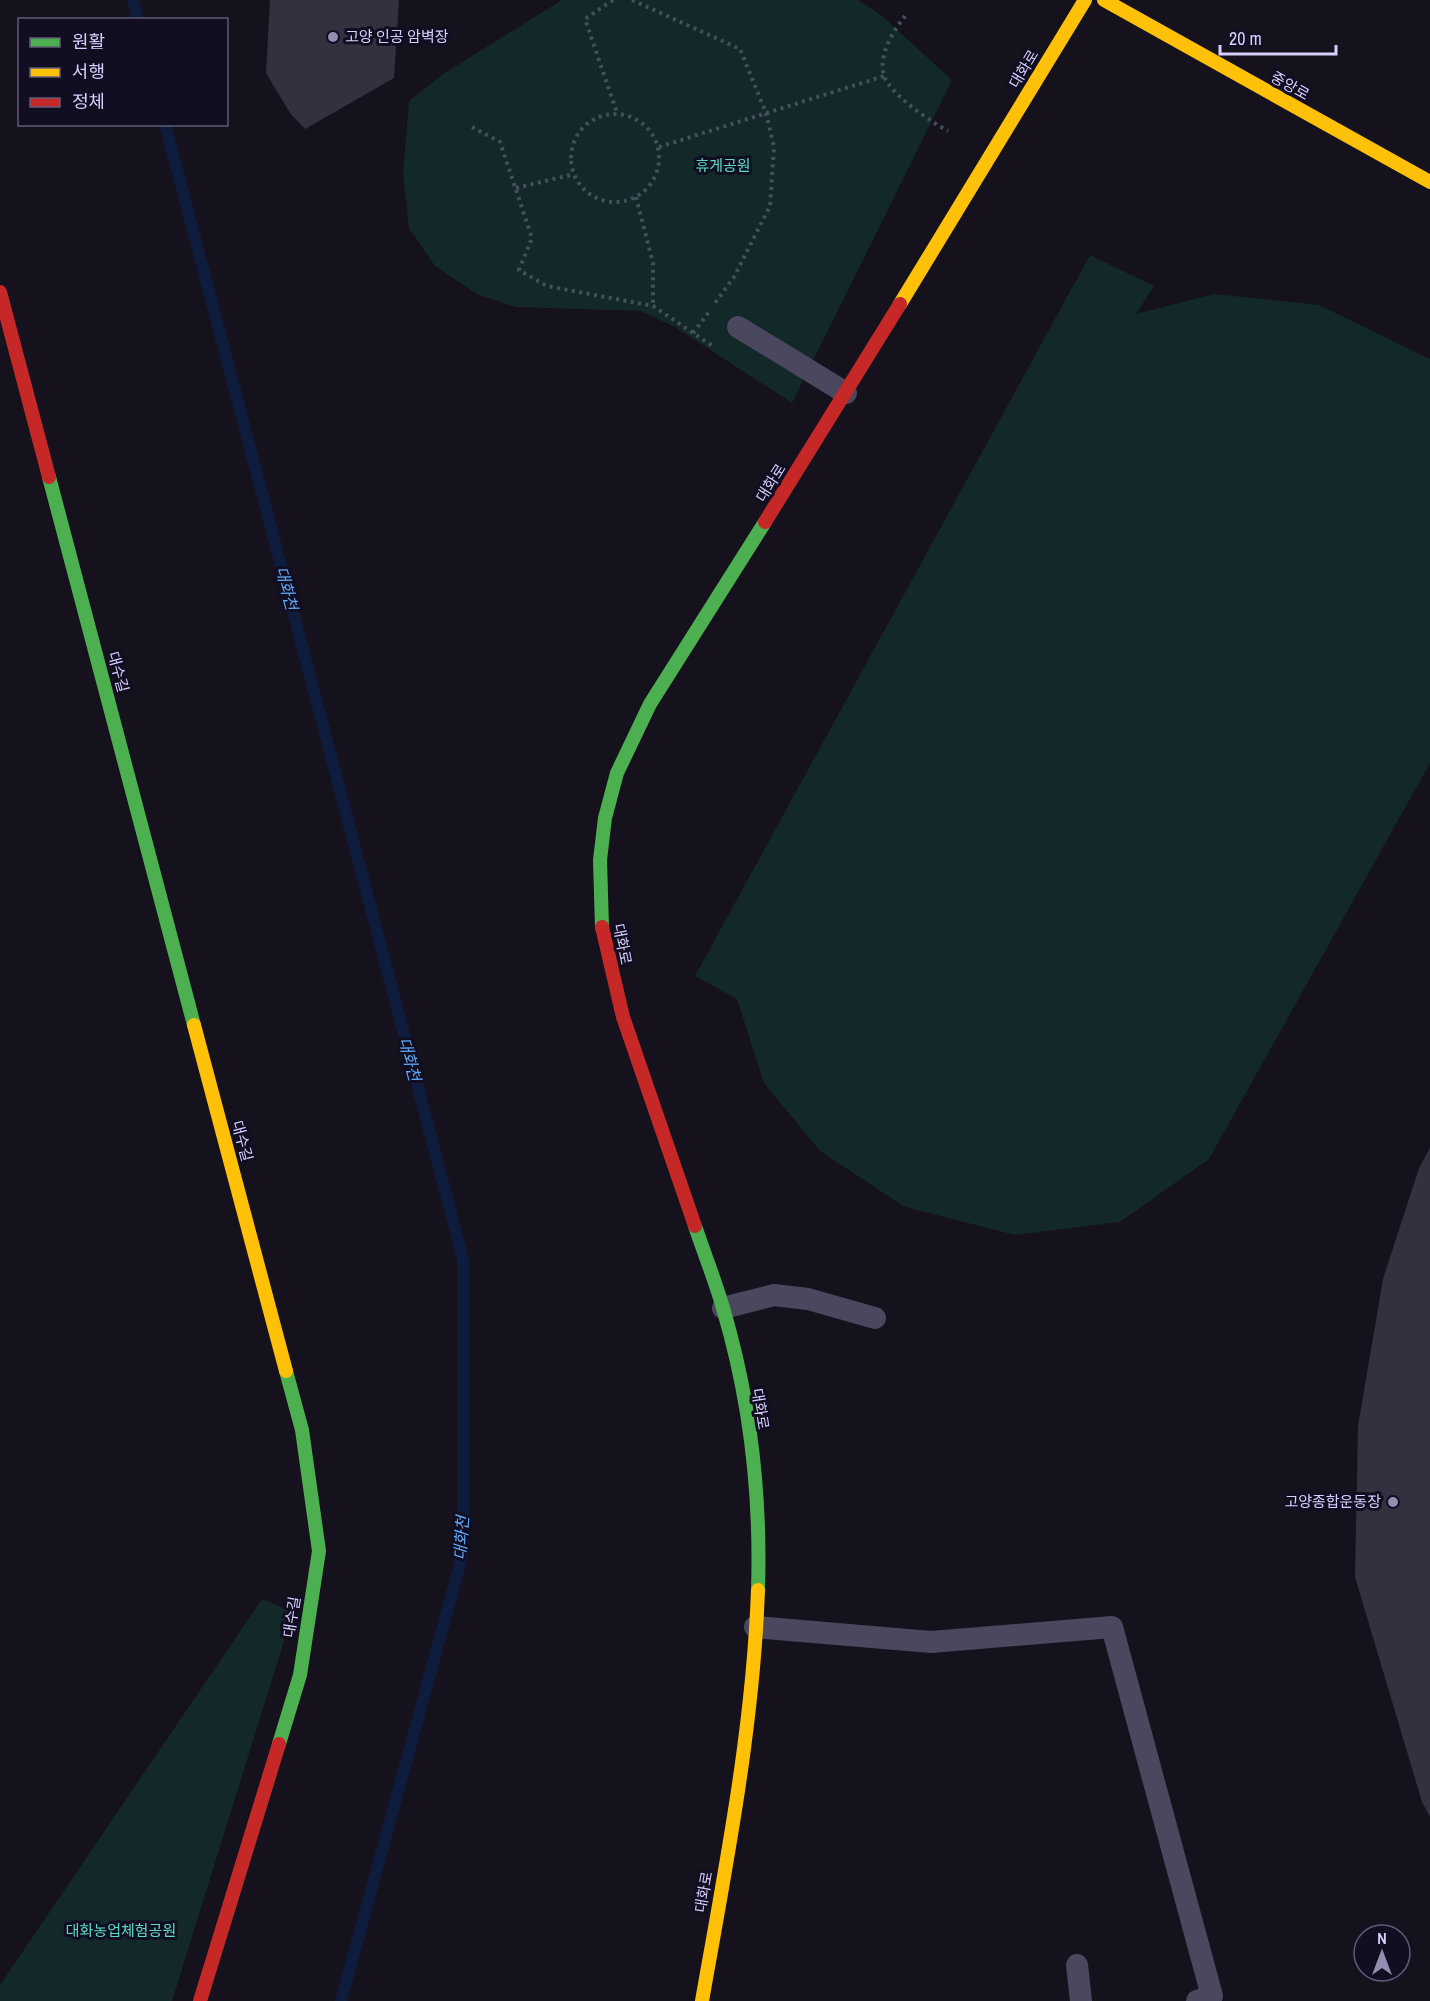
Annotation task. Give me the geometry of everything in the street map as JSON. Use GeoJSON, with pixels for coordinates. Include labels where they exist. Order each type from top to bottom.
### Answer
{"type":"FeatureCollection","features":[{"type":"Feature","properties":{"kind":"street","name":"대화로"},"geometry":{"type":"LineString","coordinates":[[702,2001],[745,1748],[753,1683],[757,1504],[733,1346],[723,1308],[623,1017],[604,944],[600,910],[600,860],[605,818],[617,773],[650,704],[846,393],[1084,0]]}},
{"type":"Feature","properties":{"kind":"street","name":"중앙로"},"geometry":{"type":"LineString","coordinates":[[1104,0],[1430,182]]}},
{"type":"Feature","properties":{"kind":"street","name":"대수길"},"geometry":{"type":"LineString","coordinates":[[0,292],[302,1430],[319,1551],[300,1675],[200,2001]]}},
{"type":"Feature","properties":{"kind":"lane"},"geometry":{"type":"LineString","coordinates":[[738,327],[846,393]]}},
{"type":"Feature","properties":{"kind":"lane"},"geometry":{"type":"LineString","coordinates":[[723,1308],[774,1295],[808,1299],[875,1318]]}},
{"type":"Feature","properties":{"kind":"lane"},"geometry":{"type":"LineString","coordinates":[[755,1627],[931,1642],[1112,1627],[1212,1996],[1197,2001]]}},
{"type":"Feature","properties":{"kind":"lane"},"geometry":{"type":"LineString","coordinates":[[1077,1965],[1081,2001]]}},
{"type":"Feature","properties":{"kind":"path"},"geometry":{"type":"LineString","coordinates":[[613,0],[585,19],[617,113]]}},
{"type":"Feature","properties":{"kind":"path"},"geometry":{"type":"LineString","coordinates":[[632,0],[740,49],[766,113],[774,147],[771,206],[734,277],[693,333]]}},
{"type":"Feature","properties":{"kind":"path"},"geometry":{"type":"LineString","coordinates":[[905,15],[885,49],[884,76],[902,99],[931,122],[948,131]]}},
{"type":"Feature","properties":{"kind":"path"},"geometry":{"type":"LineString","coordinates":[[658,147],[884,76]]}},
{"type":"Feature","properties":{"kind":"path"},"geometry":{"type":"LineString","coordinates":[[617,113],[631,117],[653,134],[658,147],[660,162],[656,176],[636,197],[621,202],[607,201],[593,196],[574,174],[571,159],[573,144],[580,131],[603,115],[617,113]]}},
{"type":"Feature","properties":{"kind":"path"},"geometry":{"type":"LineString","coordinates":[[472,127],[500,142],[516,188],[532,238],[519,270],[547,286],[653,306],[720,352]]}},
{"type":"Feature","properties":{"kind":"path"},"geometry":{"type":"LineString","coordinates":[[516,188],[574,174]]}},
{"type":"Feature","properties":{"kind":"path"},"geometry":{"type":"LineString","coordinates":[[636,197],[653,263],[653,306]]}},
{"type":"Feature","properties":{"kind":"green space","name":"휴게공원"},"geometry":{"type":"Polygon","coordinates":[[[562,0],[858,0],[881,15],[952,80],[792,403],[675,327],[641,311],[516,307],[477,294],[435,266],[409,228],[403,173],[409,101],[443,74],[562,0]]]}},
{"type":"Feature","properties":{"kind":"green space"},"geometry":{"type":"Polygon","coordinates":[[[1090,255],[1154,286],[1136,314],[1214,294],[1319,305],[1430,359],[1430,763],[1209,1159],[1120,1222],[1015,1235],[905,1207],[820,1151],[764,1083],[737,999],[695,976],[1090,255]]]}},
{"type":"Feature","properties":{"kind":"green space","name":"대화농업체험공원"},"geometry":{"type":"Polygon","coordinates":[[[262,1599],[293,1612],[172,2001],[0,2001],[0,1985],[262,1599]]]}},
{"type":"Feature","properties":{"kind":"building","name":"고양 인공 암벽장"},"geometry":{"type":"Polygon","coordinates":[[[270,0],[399,0],[394,78],[305,129],[290,113],[266,73],[270,0]]]}},
{"type":"Feature","properties":{"kind":"building","name":"고양종합운동장"},"geometry":{"type":"Polygon","coordinates":[[[1430,1148],[1430,1817],[1422,1802],[1355,1577],[1358,1426],[1383,1279],[1419,1168],[1430,1148]]]}},
{"type":"Feature","properties":{"kind":"waterway","name":"대화천"},"geometry":{"type":"LineString","coordinates":[[133,0],[138,18]]}},
{"type":"Feature","properties":{"kind":"waterway","name":"대화천"},"geometry":{"type":"LineString","coordinates":[[166,126],[463,1259],[463,1553],[341,2001]]}},
{"type":"Feature","properties":{"kind":"traffic: fast"},"geometry":{"type":"LineString","coordinates":[[49,477],[194,1025]]}},
{"type":"Feature","properties":{"kind":"traffic: fast"},"geometry":{"type":"LineString","coordinates":[[602,927],[600,860],[605,818],[617,773],[650,704],[765,522]]}},
{"type":"Feature","properties":{"kind":"traffic: fast"},"geometry":{"type":"LineString","coordinates":[[695,1226],[723,1308],[747,1412],[758,1519],[758,1590]]}},
{"type":"Feature","properties":{"kind":"traffic: fast"},"geometry":{"type":"LineString","coordinates":[[279,1744],[300,1675],[319,1551],[302,1430],[286,1371]]}},
{"type":"Feature","properties":{"kind":"traffic: slow"},"geometry":{"type":"LineString","coordinates":[[900,304],[1085,0]]}},
{"type":"Feature","properties":{"kind":"traffic: slow"},"geometry":{"type":"LineString","coordinates":[[1104,0],[1430,182]]}},
{"type":"Feature","properties":{"kind":"traffic: slow"},"geometry":{"type":"LineString","coordinates":[[194,1025],[286,1371]]}},
{"type":"Feature","properties":{"kind":"traffic: slow"},"geometry":{"type":"LineString","coordinates":[[702,2001],[737,1797],[751,1694],[758,1590]]}},
{"type":"Feature","properties":{"kind":"traffic: jam"},"geometry":{"type":"LineString","coordinates":[[0,292],[49,477]]}},
{"type":"Feature","properties":{"kind":"traffic: jam"},"geometry":{"type":"LineString","coordinates":[[765,522],[900,304]]}},
{"type":"Feature","properties":{"kind":"traffic: jam"},"geometry":{"type":"LineString","coordinates":[[602,927],[623,1017],[695,1226]]}},
{"type":"Feature","properties":{"kind":"traffic: jam"},"geometry":{"type":"LineString","coordinates":[[200,2001],[279,1744]]}},
{"type":"Feature","properties":{"kind":"place","name":"고양 인공 암벽장"},"geometry":{"type":"Point","coordinates":[333,37]}},
{"type":"Feature","properties":{"kind":"place","name":"고양종합운동장"},"geometry":{"type":"Point","coordinates":[1393,1502]}}]}
